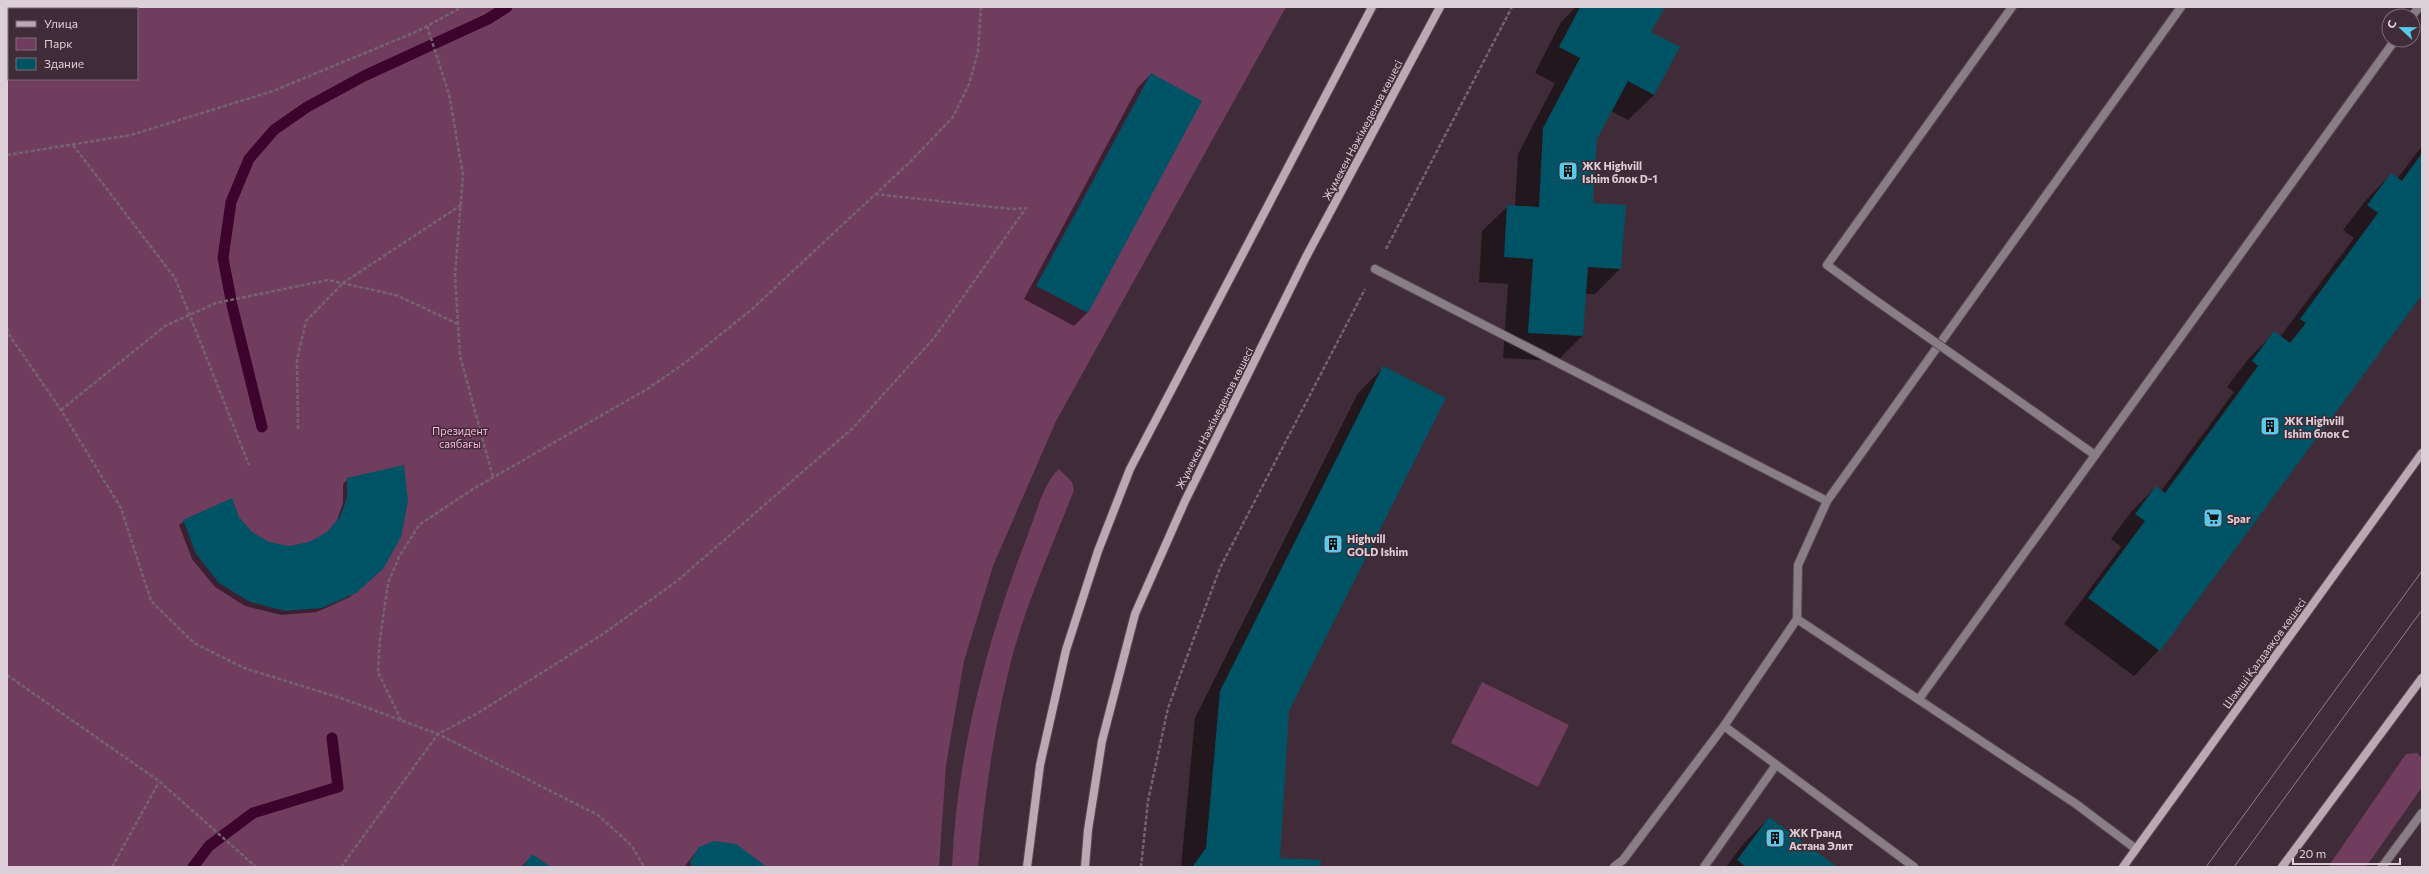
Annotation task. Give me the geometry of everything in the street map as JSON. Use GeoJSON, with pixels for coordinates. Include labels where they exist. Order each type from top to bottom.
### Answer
{"type":"FeatureCollection","features":[{"type":"Feature","properties":{"kind":"main road"},"geometry":{"type":"LineString","coordinates":[[1027,867],[1040,765],[1066,650],[1098,550],[1130,469],[1372,7]]}},
{"type":"Feature","properties":{"kind":"main road","name":"Жұмекен Нәжімеденов көшесі"},"geometry":{"type":"LineString","coordinates":[[1085,867],[1088,830],[1102,741],[1135,614],[1185,501],[1306,257],[1440,7]]}},
{"type":"Feature","properties":{"kind":"main road","name":"Шәмші Қалдаяқов көшесі"},"geometry":{"type":"LineString","coordinates":[[2123,867],[2422,453]]}},
{"type":"Feature","properties":{"kind":"main road"},"geometry":{"type":"LineString","coordinates":[[2282,867],[2422,678]]}},
{"type":"Feature","properties":{"kind":"street"},"geometry":{"type":"LineString","coordinates":[[2012,7],[1827,265],[2095,455]]}},
{"type":"Feature","properties":{"kind":"street"},"geometry":{"type":"LineString","coordinates":[[1614,867],[1623,860],[1724,726],[1797,619],[1798,565],[1827,501],[2181,7]]}},
{"type":"Feature","properties":{"kind":"street"},"geometry":{"type":"LineString","coordinates":[[1918,700],[2389,48]]}},
{"type":"Feature","properties":{"kind":"street"},"geometry":{"type":"LineString","coordinates":[[1375,269],[1827,501]]}},
{"type":"Feature","properties":{"kind":"street"},"geometry":{"type":"LineString","coordinates":[[1797,619],[2076,804],[2136,849]]}},
{"type":"Feature","properties":{"kind":"street"},"geometry":{"type":"LineString","coordinates":[[1724,726],[1914,867]]}},
{"type":"Feature","properties":{"kind":"street"},"geometry":{"type":"LineString","coordinates":[[1704,867],[1776,765]]}},
{"type":"Feature","properties":{"kind":"street"},"geometry":{"type":"LineString","coordinates":[[2382,867],[2422,813]]}},
{"type":"Feature","properties":{"kind":"path"},"geometry":{"type":"LineString","coordinates":[[7,155],[131,135],[273,90],[427,26],[462,7]]}},
{"type":"Feature","properties":{"kind":"path"},"geometry":{"type":"LineString","coordinates":[[401,720],[378,672],[380,639],[388,583],[399,557],[419,525],[493,477],[649,388],[686,362],[751,310],[875,194],[953,117],[969,84],[978,52],[981,7]]}},
{"type":"Feature","properties":{"kind":"path"},"geometry":{"type":"LineString","coordinates":[[1141,867],[1148,801],[1168,708],[1220,568],[1512,7]]}},
{"type":"Feature","properties":{"kind":"path"},"geometry":{"type":"LineString","coordinates":[[427,26],[449,94],[463,176],[455,275],[460,356],[493,477]]}},
{"type":"Feature","properties":{"kind":"path"},"geometry":{"type":"LineString","coordinates":[[73,144],[175,278],[249,465]]}},
{"type":"Feature","properties":{"kind":"path"},"geometry":{"type":"LineString","coordinates":[[341,867],[438,734],[478,713],[603,634],[677,581],[853,428],[934,338],[1026,208],[1011,209],[875,194]]}},
{"type":"Feature","properties":{"kind":"path"},"geometry":{"type":"LineString","coordinates":[[298,429],[297,360],[306,320],[343,283],[461,205]]}},
{"type":"Feature","properties":{"kind":"path"},"geometry":{"type":"LineString","coordinates":[[61,410],[165,326],[216,303],[328,280],[396,295],[458,324]]}},
{"type":"Feature","properties":{"kind":"path"},"geometry":{"type":"LineString","coordinates":[[7,328],[10,336],[61,410],[121,508],[151,601],[194,643],[244,668],[341,698],[438,734],[598,815],[632,846],[644,867]]}},
{"type":"Feature","properties":{"kind":"path"},"geometry":{"type":"LineString","coordinates":[[7,674],[159,782],[256,867]]}},
{"type":"Feature","properties":{"kind":"path"},"geometry":{"type":"LineString","coordinates":[[112,867],[159,782]]}},
{"type":"Feature","properties":{"kind":"green space","name":"Президент саябағы"},"geometry":{"type":"Polygon","coordinates":[[[7,7],[1286,7],[1056,421],[993,566],[964,661],[946,765],[939,867],[7,867],[7,7]]]}},
{"type":"Feature","properties":{"kind":"green space"},"geometry":{"type":"Polygon","coordinates":[[[1059,469],[1072,482],[1074,490],[1028,607],[1013,654],[993,748],[978,867],[952,867],[960,780],[977,695],[988,653],[1015,570],[1045,489],[1049,481],[1059,469]]]}},
{"type":"Feature","properties":{"kind":"green space"},"geometry":{"type":"Polygon","coordinates":[[[1482,682],[1569,725],[1538,787],[1451,743],[1482,682]]]}},
{"type":"Feature","properties":{"kind":"green space"},"geometry":{"type":"Polygon","coordinates":[[[2417,753],[2422,758],[2422,787],[2366,867],[2328,867],[2406,754],[2417,753]]]}},
{"type":"Feature","properties":{"kind":"building","name":"ЖК Highvill Ishim блок D-1"},"geometry":{"type":"Polygon","coordinates":[[[1580,7],[1665,7],[1651,32],[1680,47],[1654,95],[1628,81],[1597,139],[1593,203],[1626,205],[1621,269],[1588,267],[1583,336],[1528,333],[1533,259],[1504,257],[1507,205],[1539,207],[1543,128],[1580,58],[1559,47],[1580,7]]]}},
{"type":"Feature","properties":{"kind":"building"},"geometry":{"type":"Polygon","coordinates":[[[1151,73],[1202,101],[1088,313],[1036,286],[1151,73]]]}},
{"type":"Feature","properties":{"kind":"building","name":"ЖК Highvill Ishim блок C"},"geometry":{"type":"Polygon","coordinates":[[[2422,153],[2422,295],[2160,651],[2088,598],[2145,521],[2135,514],[2156,486],[2165,493],[2258,366],[2252,361],[2274,331],[2290,343],[2306,323],[2300,319],[2378,213],[2367,205],[2391,173],[2402,181],[2422,153]]]}},
{"type":"Feature","properties":{"kind":"building","name":"Highvill GOLD Ishim"},"geometry":{"type":"Polygon","coordinates":[[[1383,366],[1446,398],[1289,711],[1280,858],[1321,860],[1320,867],[1192,867],[1206,848],[1220,691],[1383,366]]]}},
{"type":"Feature","properties":{"kind":"building"},"geometry":{"type":"Polygon","coordinates":[[[404,465],[408,501],[401,537],[383,569],[356,593],[322,608],[285,611],[250,602],[219,583],[196,554],[183,520],[232,498],[239,517],[252,532],[269,542],[289,546],[309,542],[327,532],[340,517],[347,498],[347,478],[404,465]]]}},
{"type":"Feature","properties":{"kind":"building","name":"ЖК Гранд Астана Элит"},"geometry":{"type":"Polygon","coordinates":[[[1769,817],[1837,867],[1746,867],[1737,860],[1769,817]]]}},
{"type":"Feature","properties":{"kind":"building"},"geometry":{"type":"Polygon","coordinates":[[[714,841],[736,844],[767,867],[691,867],[690,862],[699,847],[714,841]]]}},
{"type":"Feature","properties":{"kind":"building"},"geometry":{"type":"Polygon","coordinates":[[[532,854],[551,867],[523,867],[532,854]]]}},
{"type":"Feature","properties":{"kind":"waterway"},"geometry":{"type":"LineString","coordinates":[[262,427],[232,305],[223,258],[231,202],[249,159],[274,130],[307,107],[364,76],[488,19],[507,7]]}},
{"type":"Feature","properties":{"kind":"waterway"},"geometry":{"type":"LineString","coordinates":[[193,867],[209,846],[253,813],[338,787],[332,738]]}},
{"type":"Feature","properties":{"kind":"tram line"},"geometry":{"type":"LineString","coordinates":[[2206,867],[2422,571]]}},
{"type":"Feature","properties":{"kind":"tram line"},"geometry":{"type":"LineString","coordinates":[[2234,867],[2422,610]]}},
{"type":"Feature","properties":{"kind":"place","name":"ЖК Highvill Ishim блок D-1"},"geometry":{"type":"Point","coordinates":[1568,171]}},
{"type":"Feature","properties":{"kind":"place","name":"ЖК Highvill Ishim блок C"},"geometry":{"type":"Point","coordinates":[2270,426]}},
{"type":"Feature","properties":{"kind":"place","name":"Spar"},"geometry":{"type":"Point","coordinates":[2213,518]}},
{"type":"Feature","properties":{"kind":"place","name":"Highvill GOLD Ishim"},"geometry":{"type":"Point","coordinates":[1333,544]}},
{"type":"Feature","properties":{"kind":"place","name":"ЖК Гранд Астана Элит"},"geometry":{"type":"Point","coordinates":[1775,838]}}]}
